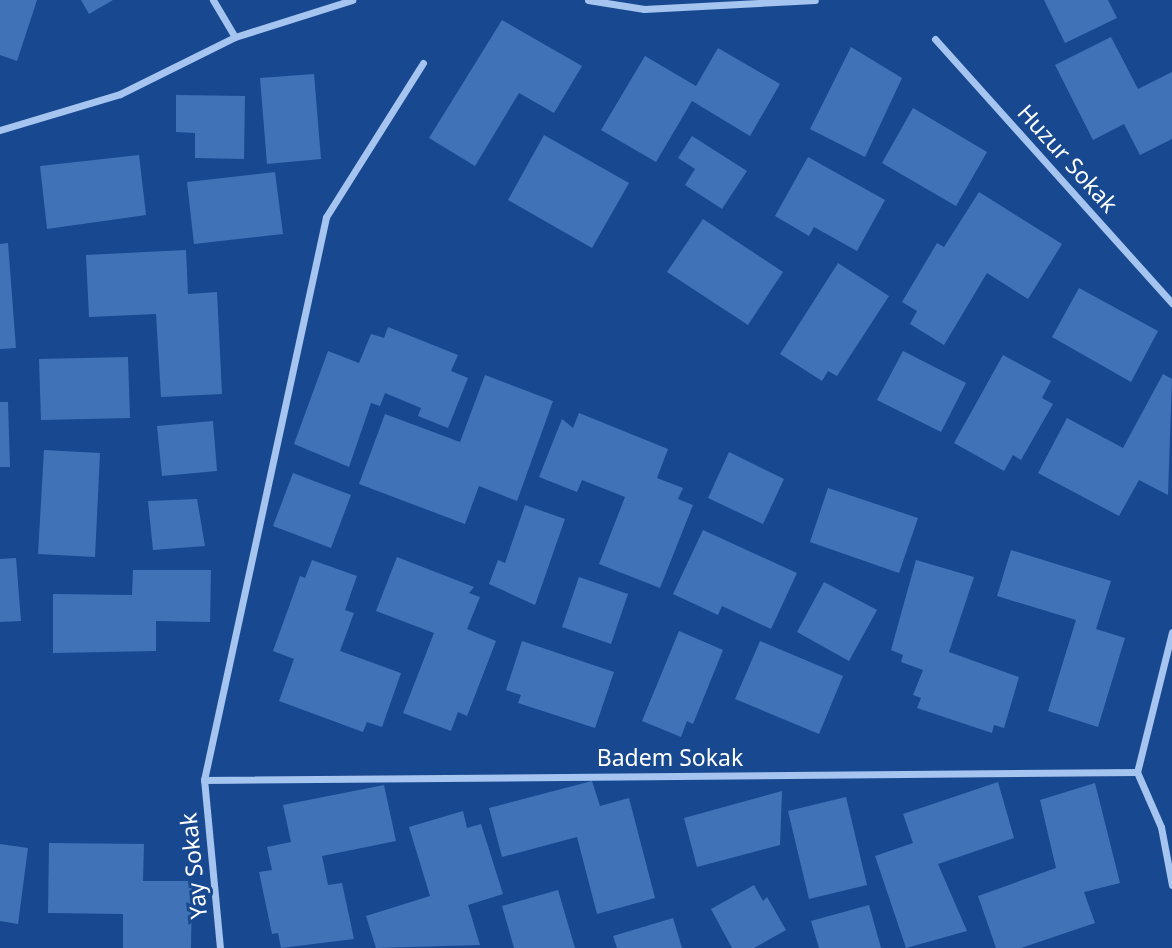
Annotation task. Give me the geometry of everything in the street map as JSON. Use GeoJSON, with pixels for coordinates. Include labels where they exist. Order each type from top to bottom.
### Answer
{"type":"FeatureCollection","features":[{"type":"Feature","properties":{"kind":"street"},"geometry":{"type":"LineString","coordinates":[[213,0],[235,37]]}},
{"type":"Feature","properties":{"kind":"street"},"geometry":{"type":"LineString","coordinates":[[0,130],[120,94],[235,37],[352,0]]}},
{"type":"Feature","properties":{"kind":"street"},"geometry":{"type":"LineString","coordinates":[[588,0],[644,4],[816,0]]}},
{"type":"Feature","properties":{"kind":"street","name":"Huzur Sokak"},"geometry":{"type":"LineString","coordinates":[[935,39],[1172,303]]}},
{"type":"Feature","properties":{"kind":"street","name":"Yay Sokak"},"geometry":{"type":"LineString","coordinates":[[220,948],[204,780],[326,217],[423,63]]}},
{"type":"Feature","properties":{"kind":"street"},"geometry":{"type":"LineString","coordinates":[[1172,632],[1137,772],[1161,827],[1172,886]]}},
{"type":"Feature","properties":{"kind":"street","name":"Badem Sokak"},"geometry":{"type":"LineString","coordinates":[[204,780],[1137,772]]}},
{"type":"Feature","properties":{"kind":"building"},"geometry":{"type":"Polygon","coordinates":[[[0,0],[37,0],[17,61],[0,55],[0,0]]]}},
{"type":"Feature","properties":{"kind":"building"},"geometry":{"type":"Polygon","coordinates":[[[81,0],[113,0],[89,14],[81,0]]]}},
{"type":"Feature","properties":{"kind":"building"},"geometry":{"type":"Polygon","coordinates":[[[1044,0],[1108,0],[1117,18],[1065,43],[1044,0]]]}},
{"type":"Feature","properties":{"kind":"building"},"geometry":{"type":"Polygon","coordinates":[[[502,20],[582,66],[554,113],[519,93],[475,166],[429,138],[502,20]]]}},
{"type":"Feature","properties":{"kind":"building"},"geometry":{"type":"Polygon","coordinates":[[[1111,37],[1138,89],[1172,72],[1172,139],[1140,155],[1124,124],[1093,140],[1055,65],[1111,37]]]}},
{"type":"Feature","properties":{"kind":"building"},"geometry":{"type":"Polygon","coordinates":[[[851,47],[902,78],[865,157],[810,129],[851,47]]]}},
{"type":"Feature","properties":{"kind":"building"},"geometry":{"type":"Polygon","coordinates":[[[718,48],[780,84],[750,136],[692,101],[656,162],[601,130],[645,56],[696,86],[718,48]]]}},
{"type":"Feature","properties":{"kind":"building"},"geometry":{"type":"Polygon","coordinates":[[[314,74],[321,159],[267,164],[260,78],[314,74]]]}},
{"type":"Feature","properties":{"kind":"building"},"geometry":{"type":"Polygon","coordinates":[[[176,95],[245,96],[244,159],[195,158],[195,133],[176,132],[176,95]]]}},
{"type":"Feature","properties":{"kind":"building"},"geometry":{"type":"Polygon","coordinates":[[[913,108],[987,152],[956,206],[882,163],[913,108]]]}},
{"type":"Feature","properties":{"kind":"building"},"geometry":{"type":"Polygon","coordinates":[[[544,135],[629,183],[592,248],[508,200],[544,135]]]}},
{"type":"Feature","properties":{"kind":"building"},"geometry":{"type":"Polygon","coordinates":[[[692,136],[747,171],[722,209],[685,185],[695,169],[678,158],[692,136]]]}},
{"type":"Feature","properties":{"kind":"building"},"geometry":{"type":"Polygon","coordinates":[[[139,155],[146,215],[47,229],[40,166],[139,155]]]}},
{"type":"Feature","properties":{"kind":"building"},"geometry":{"type":"Polygon","coordinates":[[[808,157],[885,200],[857,251],[814,227],[809,236],[775,216],[808,157]]]}},
{"type":"Feature","properties":{"kind":"building"},"geometry":{"type":"Polygon","coordinates":[[[275,172],[283,234],[194,244],[187,182],[275,172]]]}},
{"type":"Feature","properties":{"kind":"building"},"geometry":{"type":"Polygon","coordinates":[[[979,192],[1062,244],[1028,299],[987,273],[944,345],[910,324],[917,311],[902,302],[937,243],[944,247],[979,192]]]}},
{"type":"Feature","properties":{"kind":"building"},"geometry":{"type":"Polygon","coordinates":[[[703,219],[783,272],[748,325],[667,272],[703,219]]]}},
{"type":"Feature","properties":{"kind":"building"},"geometry":{"type":"Polygon","coordinates":[[[8,243],[16,348],[0,349],[0,244],[8,243]]]}},
{"type":"Feature","properties":{"kind":"building"},"geometry":{"type":"Polygon","coordinates":[[[186,250],[188,294],[217,292],[222,394],[161,397],[156,314],[89,317],[86,255],[186,250]]]}},
{"type":"Feature","properties":{"kind":"building"},"geometry":{"type":"Polygon","coordinates":[[[838,263],[889,296],[837,376],[828,371],[822,381],[780,354],[838,263]]]}},
{"type":"Feature","properties":{"kind":"building"},"geometry":{"type":"Polygon","coordinates":[[[1079,288],[1158,331],[1131,382],[1052,337],[1079,288]]]}},
{"type":"Feature","properties":{"kind":"building"},"geometry":{"type":"Polygon","coordinates":[[[388,327],[458,355],[451,371],[468,378],[448,428],[418,416],[421,408],[385,393],[380,406],[371,403],[349,467],[294,444],[328,351],[359,363],[371,334],[384,338],[388,327]]]}},
{"type":"Feature","properties":{"kind":"building"},"geometry":{"type":"Polygon","coordinates":[[[903,351],[966,383],[941,432],[877,400],[903,351]]]}},
{"type":"Feature","properties":{"kind":"building"},"geometry":{"type":"Polygon","coordinates":[[[1003,355],[1051,381],[1042,398],[1053,404],[1021,460],[1013,455],[1004,471],[954,443],[1003,355]]]}},
{"type":"Feature","properties":{"kind":"building"},"geometry":{"type":"Polygon","coordinates":[[[128,357],[130,418],[41,420],[39,359],[128,357]]]}},
{"type":"Feature","properties":{"kind":"building"},"geometry":{"type":"Polygon","coordinates":[[[1163,374],[1172,379],[1168,495],[1139,480],[1119,516],[1038,473],[1067,418],[1123,448],[1163,374]]]}},
{"type":"Feature","properties":{"kind":"building"},"geometry":{"type":"Polygon","coordinates":[[[485,375],[553,401],[517,501],[479,486],[465,524],[359,484],[385,414],[460,442],[485,375]]]}},
{"type":"Feature","properties":{"kind":"building"},"geometry":{"type":"Polygon","coordinates":[[[0,402],[8,402],[10,467],[0,467],[0,402]]]}},
{"type":"Feature","properties":{"kind":"building"},"geometry":{"type":"Polygon","coordinates":[[[579,413],[668,449],[657,478],[683,488],[678,499],[693,505],[660,588],[599,564],[625,497],[582,480],[577,492],[539,477],[562,419],[573,428],[579,413]]]}},
{"type":"Feature","properties":{"kind":"building"},"geometry":{"type":"Polygon","coordinates":[[[213,421],[217,471],[162,476],[157,426],[213,421]]]}},
{"type":"Feature","properties":{"kind":"building"},"geometry":{"type":"Polygon","coordinates":[[[44,450],[100,453],[95,557],[38,554],[44,450]]]}},
{"type":"Feature","properties":{"kind":"building"},"geometry":{"type":"Polygon","coordinates":[[[729,452],[784,479],[763,524],[708,498],[729,452]]]}},
{"type":"Feature","properties":{"kind":"building"},"geometry":{"type":"Polygon","coordinates":[[[293,473],[351,495],[331,548],[273,526],[293,473]]]}},
{"type":"Feature","properties":{"kind":"building"},"geometry":{"type":"Polygon","coordinates":[[[828,488],[918,518],[899,573],[810,542],[828,488]]]}},
{"type":"Feature","properties":{"kind":"building"},"geometry":{"type":"Polygon","coordinates":[[[197,499],[205,546],[153,550],[148,501],[197,499]]]}},
{"type":"Feature","properties":{"kind":"building"},"geometry":{"type":"Polygon","coordinates":[[[525,505],[565,519],[535,605],[489,584],[498,560],[505,563],[525,505]]]}},
{"type":"Feature","properties":{"kind":"building"},"geometry":{"type":"Polygon","coordinates":[[[703,530],[797,573],[771,629],[722,606],[718,615],[673,594],[703,530]]]}},
{"type":"Feature","properties":{"kind":"building"},"geometry":{"type":"Polygon","coordinates":[[[1011,550],[1111,581],[1096,629],[1125,638],[1098,727],[1048,711],[1076,620],[997,596],[1011,550]]]}},
{"type":"Feature","properties":{"kind":"building"},"geometry":{"type":"Polygon","coordinates":[[[397,557],[474,587],[469,593],[480,597],[467,629],[496,641],[467,716],[458,712],[451,731],[403,713],[434,633],[376,611],[397,557]]]}},
{"type":"Feature","properties":{"kind":"building"},"geometry":{"type":"Polygon","coordinates":[[[16,558],[21,621],[0,622],[0,559],[16,558]]]}},
{"type":"Feature","properties":{"kind":"building"},"geometry":{"type":"Polygon","coordinates":[[[312,560],[357,576],[345,610],[354,613],[340,651],[401,673],[382,727],[367,722],[363,732],[279,701],[294,659],[273,651],[300,576],[305,578],[312,560]]]}},
{"type":"Feature","properties":{"kind":"building"},"geometry":{"type":"Polygon","coordinates":[[[916,560],[974,577],[949,652],[1019,677],[1004,728],[994,725],[992,733],[917,708],[921,698],[913,695],[923,670],[901,662],[903,655],[891,650],[916,560]]]}},
{"type":"Feature","properties":{"kind":"building"},"geometry":{"type":"Polygon","coordinates":[[[133,570],[211,570],[210,622],[156,621],[156,651],[53,653],[53,594],[132,595],[133,570]]]}},
{"type":"Feature","properties":{"kind":"building"},"geometry":{"type":"Polygon","coordinates":[[[579,577],[628,594],[611,644],[562,627],[579,577]]]}},
{"type":"Feature","properties":{"kind":"building"},"geometry":{"type":"Polygon","coordinates":[[[824,582],[877,610],[849,661],[797,632],[824,582]]]}},
{"type":"Feature","properties":{"kind":"building"},"geometry":{"type":"Polygon","coordinates":[[[679,631],[723,650],[693,724],[687,721],[681,737],[642,721],[679,631]]]}},
{"type":"Feature","properties":{"kind":"building"},"geometry":{"type":"Polygon","coordinates":[[[522,641],[614,672],[595,728],[518,703],[521,695],[506,690],[522,641]]]}},
{"type":"Feature","properties":{"kind":"building"},"geometry":{"type":"Polygon","coordinates":[[[760,641],[843,676],[819,734],[735,699],[760,641]]]}},
{"type":"Feature","properties":{"kind":"building"},"geometry":{"type":"Polygon","coordinates":[[[592,781],[600,806],[629,798],[655,898],[597,914],[577,837],[502,857],[489,808],[592,781]]]}},
{"type":"Feature","properties":{"kind":"building"},"geometry":{"type":"Polygon","coordinates":[[[998,782],[1014,838],[938,864],[967,931],[906,948],[875,856],[913,843],[903,814],[998,782]]]}},
{"type":"Feature","properties":{"kind":"building"},"geometry":{"type":"Polygon","coordinates":[[[1095,783],[1120,883],[1084,892],[1095,923],[1021,948],[996,948],[978,896],[1056,868],[1040,800],[1095,783]]]}},
{"type":"Feature","properties":{"kind":"building"},"geometry":{"type":"Polygon","coordinates":[[[384,785],[396,841],[322,856],[328,885],[342,883],[354,939],[281,948],[278,933],[272,934],[259,872],[272,870],[267,847],[291,842],[283,805],[384,785]]]}},
{"type":"Feature","properties":{"kind":"building"},"geometry":{"type":"Polygon","coordinates":[[[782,791],[780,845],[697,867],[684,818],[782,791]]]}},
{"type":"Feature","properties":{"kind":"building"},"geometry":{"type":"Polygon","coordinates":[[[846,797],[867,885],[809,899],[788,811],[846,797]]]}},
{"type":"Feature","properties":{"kind":"building"},"geometry":{"type":"Polygon","coordinates":[[[463,811],[467,828],[481,824],[503,894],[468,905],[480,945],[376,948],[366,916],[430,896],[409,827],[463,811]]]}},
{"type":"Feature","properties":{"kind":"building"},"geometry":{"type":"Polygon","coordinates":[[[49,843],[144,844],[143,881],[192,881],[191,948],[123,948],[123,914],[48,913],[49,843]]]}},
{"type":"Feature","properties":{"kind":"building"},"geometry":{"type":"Polygon","coordinates":[[[0,844],[28,848],[18,924],[0,921],[0,844]]]}},
{"type":"Feature","properties":{"kind":"building"},"geometry":{"type":"Polygon","coordinates":[[[754,885],[763,901],[767,897],[786,930],[754,948],[732,948],[711,909],[754,885]]]}},
{"type":"Feature","properties":{"kind":"building"},"geometry":{"type":"Polygon","coordinates":[[[558,890],[575,948],[514,948],[502,906],[558,890]]]}},
{"type":"Feature","properties":{"kind":"building"},"geometry":{"type":"Polygon","coordinates":[[[869,905],[881,948],[819,948],[811,921],[869,905]]]}},
{"type":"Feature","properties":{"kind":"building"},"geometry":{"type":"Polygon","coordinates":[[[673,918],[682,948],[617,948],[613,936],[673,918]]]}}]}
